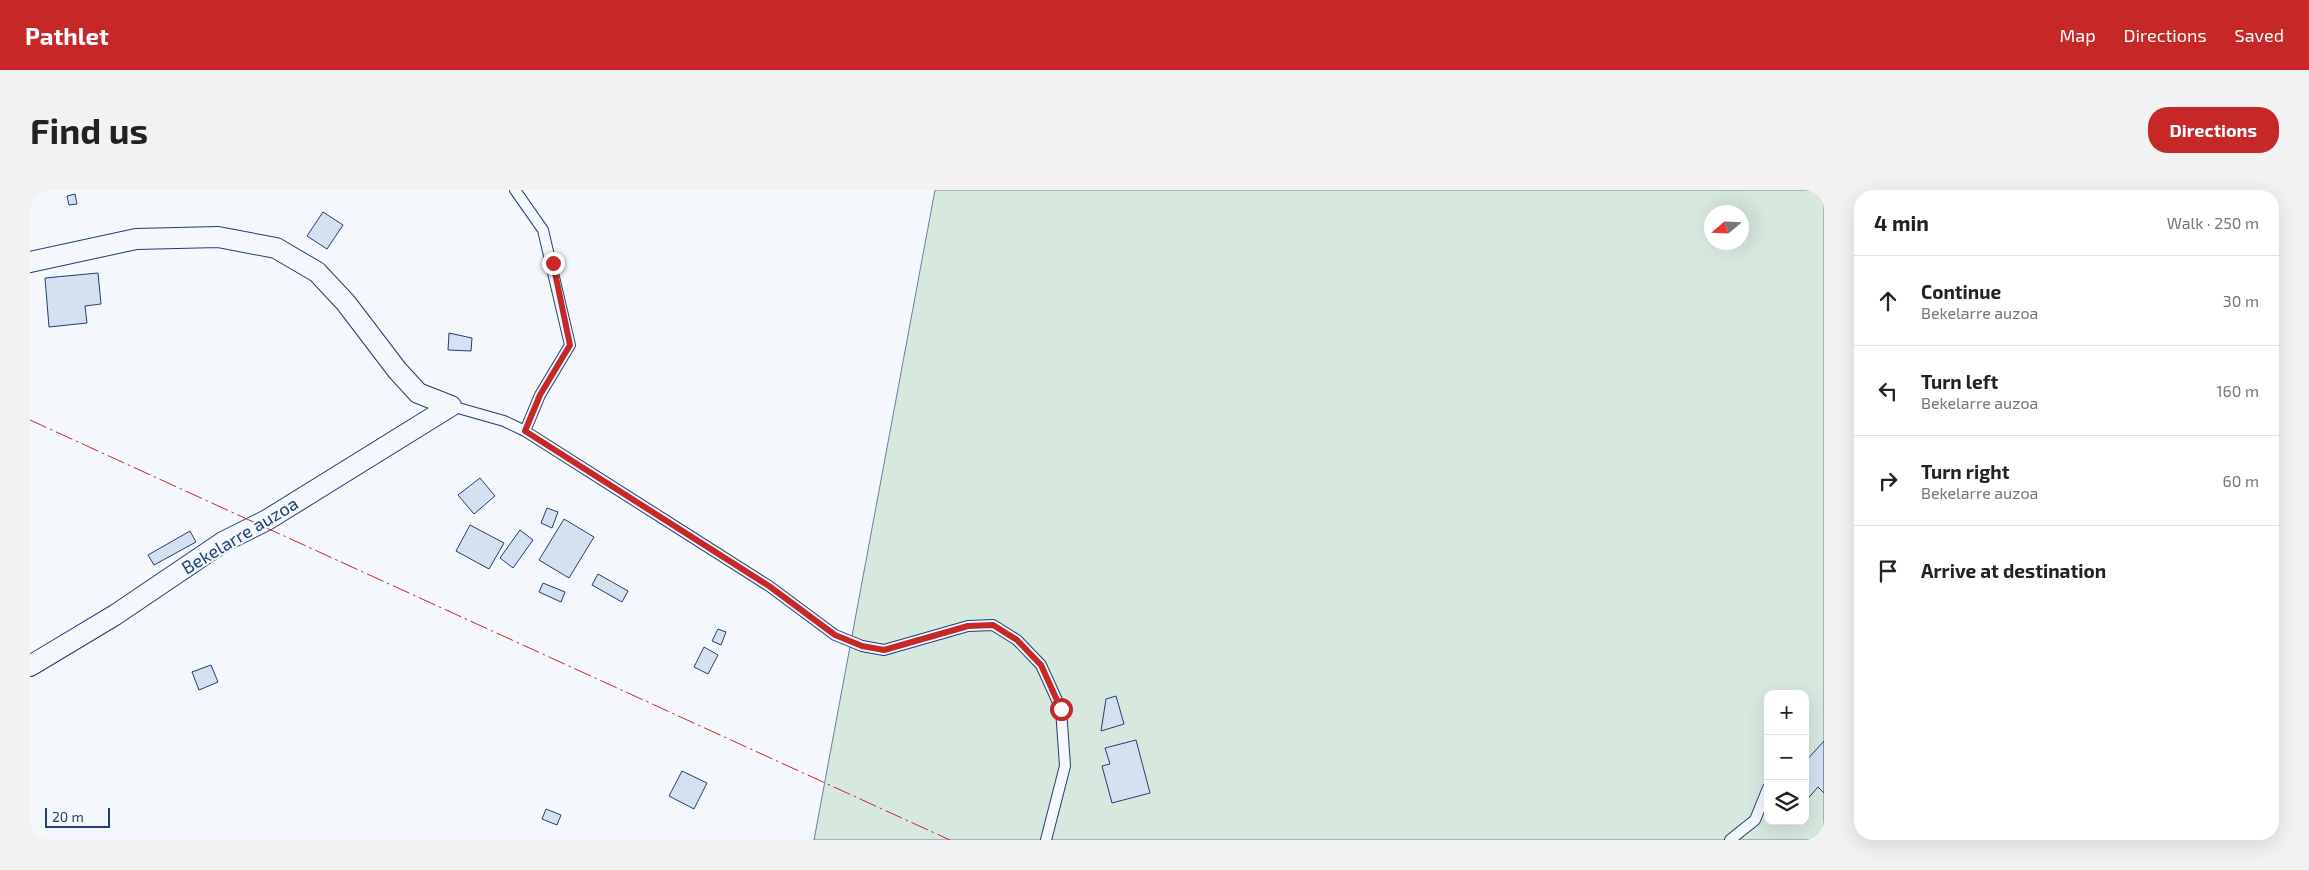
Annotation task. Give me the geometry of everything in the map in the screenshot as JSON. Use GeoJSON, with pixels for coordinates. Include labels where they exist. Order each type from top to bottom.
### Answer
{"type":"FeatureCollection","features":[{"type":"Feature","properties":{"kind":"street"},"geometry":{"type":"LineString","coordinates":[[30,262],[136,239],[218,237],[276,248],[317,272],[346,303],[397,370],[418,393],[452,406]]}},
{"type":"Feature","properties":{"kind":"street","name":"Bekelarre auzoa"},"geometry":{"type":"LineString","coordinates":[[30,666],[115,615],[223,542],[267,520],[452,406]]}},
{"type":"Feature","properties":{"kind":"lane"},"geometry":{"type":"LineString","coordinates":[[515,190],[543,230],[570,345],[540,395],[525,431]]}},
{"type":"Feature","properties":{"kind":"lane"},"geometry":{"type":"LineString","coordinates":[[452,406],[504,421],[525,431],[769,586],[835,635],[862,646],[884,650],[968,626],[993,625],[1017,640],[1041,665],[1061,709],[1065,766],[1046,840]]}},
{"type":"Feature","properties":{"kind":"lane"},"geometry":{"type":"LineString","coordinates":[[1730,840],[1755,820],[1764,798]]}},
{"type":"Feature","properties":{"kind":"shaded area"},"geometry":{"type":"Polygon","coordinates":[[[935,190],[1824,190],[1824,840],[814,840],[935,190]]]}},
{"type":"Feature","properties":{"kind":"building"},"geometry":{"type":"Polygon","coordinates":[[[75,194],[77,204],[69,205],[67,196],[75,194]]]}},
{"type":"Feature","properties":{"kind":"building"},"geometry":{"type":"Polygon","coordinates":[[[323,212],[343,225],[327,249],[307,236],[323,212]]]}},
{"type":"Feature","properties":{"kind":"building"},"geometry":{"type":"Polygon","coordinates":[[[98,273],[101,304],[85,306],[87,323],[49,327],[45,278],[98,273]]]}},
{"type":"Feature","properties":{"kind":"building"},"geometry":{"type":"Polygon","coordinates":[[[449,333],[472,338],[471,351],[448,350],[449,333]]]}},
{"type":"Feature","properties":{"kind":"building"},"geometry":{"type":"Polygon","coordinates":[[[480,478],[495,496],[474,514],[458,495],[480,478]]]}},
{"type":"Feature","properties":{"kind":"building"},"geometry":{"type":"Polygon","coordinates":[[[547,508],[558,512],[552,528],[541,523],[547,508]]]}},
{"type":"Feature","properties":{"kind":"building"},"geometry":{"type":"Polygon","coordinates":[[[564,519],[594,537],[569,578],[539,560],[564,519]]]}},
{"type":"Feature","properties":{"kind":"building"},"geometry":{"type":"Polygon","coordinates":[[[470,525],[504,543],[489,569],[456,551],[470,525]]]}},
{"type":"Feature","properties":{"kind":"building"},"geometry":{"type":"Polygon","coordinates":[[[520,530],[533,540],[513,568],[500,558],[520,530]]]}},
{"type":"Feature","properties":{"kind":"building"},"geometry":{"type":"Polygon","coordinates":[[[190,531],[196,542],[154,565],[148,555],[190,531]]]}},
{"type":"Feature","properties":{"kind":"building"},"geometry":{"type":"Polygon","coordinates":[[[598,574],[628,591],[622,602],[592,585],[598,574]]]}},
{"type":"Feature","properties":{"kind":"building"},"geometry":{"type":"Polygon","coordinates":[[[543,583],[565,592],[561,602],[539,592],[543,583]]]}},
{"type":"Feature","properties":{"kind":"building"},"geometry":{"type":"Polygon","coordinates":[[[718,629],[726,632],[721,645],[712,641],[718,629]]]}},
{"type":"Feature","properties":{"kind":"building"},"geometry":{"type":"Polygon","coordinates":[[[704,647],[718,655],[708,674],[694,667],[704,647]]]}},
{"type":"Feature","properties":{"kind":"building"},"geometry":{"type":"Polygon","coordinates":[[[211,665],[218,682],[199,690],[192,672],[211,665]]]}},
{"type":"Feature","properties":{"kind":"building"},"geometry":{"type":"Polygon","coordinates":[[[1116,696],[1124,724],[1101,731],[1106,699],[1116,696]]]}},
{"type":"Feature","properties":{"kind":"building"},"geometry":{"type":"Polygon","coordinates":[[[1136,740],[1150,793],[1112,803],[1102,766],[1110,764],[1105,748],[1136,740]]]}},
{"type":"Feature","properties":{"kind":"building"},"geometry":{"type":"Polygon","coordinates":[[[1824,741],[1824,793],[1818,787],[1809,797],[1809,780],[1809,758],[1824,741]]]}},
{"type":"Feature","properties":{"kind":"building"},"geometry":{"type":"Polygon","coordinates":[[[682,771],[707,783],[694,809],[669,796],[682,771]]]}},
{"type":"Feature","properties":{"kind":"building"},"geometry":{"type":"Polygon","coordinates":[[[546,809],[561,815],[557,825],[542,819],[546,809]]]}},
{"type":"Feature","properties":{"kind":"power"},"geometry":{"type":"LineString","coordinates":[[30,420],[950,840]]}},
{"type":"Feature","properties":{"kind":"route"},"geometry":{"type":"LineString","coordinates":[[553,263],[570,345],[540,395],[525,431],[769,586],[835,635],[862,646],[884,650],[968,626],[993,625],[1017,640],[1041,665],[1061,709]]}}]}
